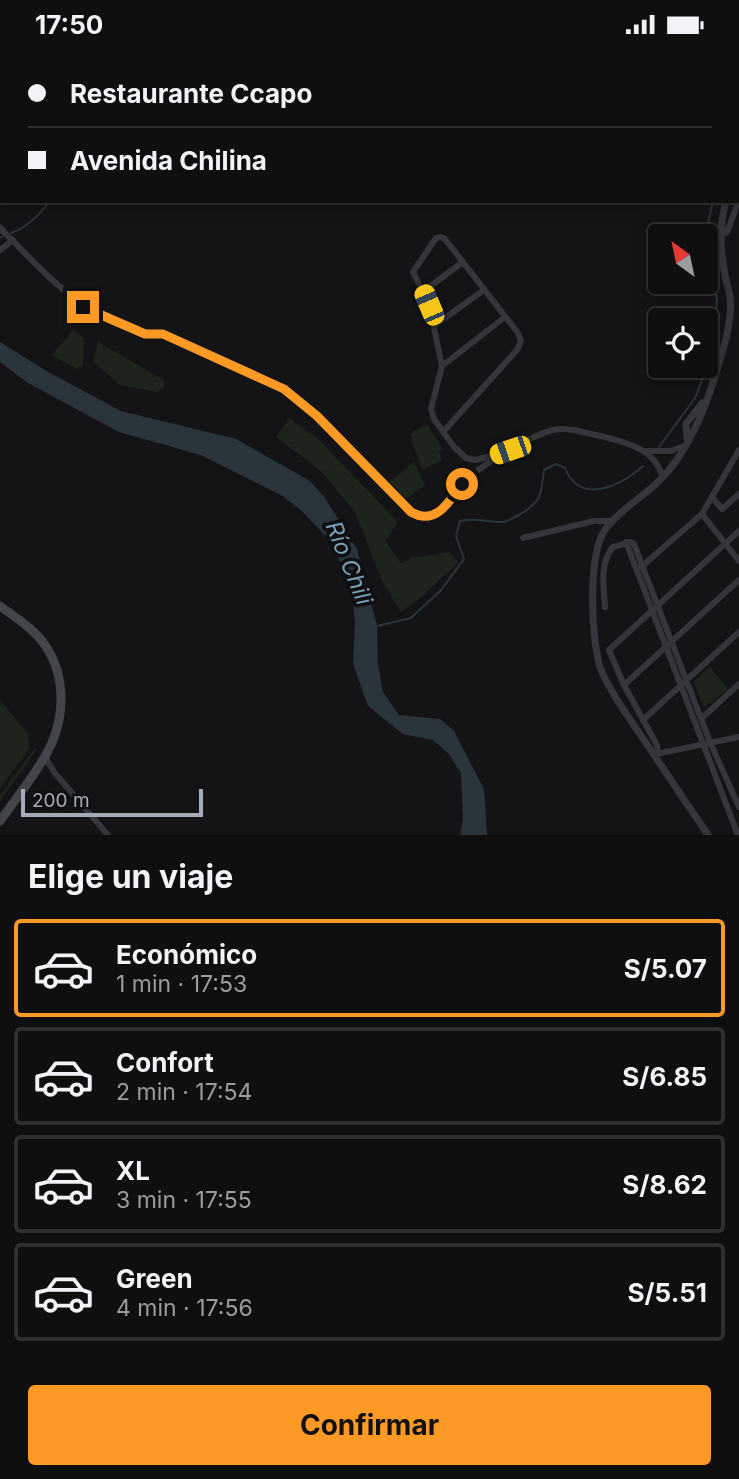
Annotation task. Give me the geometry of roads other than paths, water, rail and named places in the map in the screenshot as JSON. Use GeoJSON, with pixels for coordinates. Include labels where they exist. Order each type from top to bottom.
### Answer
{"type":"FeatureCollection","features":[{"type":"Feature","properties":{"kind":"main road"},"geometry":{"type":"LineString","coordinates":[[0,606],[31,629],[44,644],[61,679],[58,722],[45,757],[0,821]]}},
{"type":"Feature","properties":{"kind":"street"},"geometry":{"type":"LineString","coordinates":[[708,835],[611,690],[600,667],[593,625],[594,561],[597,546],[607,527],[662,478],[685,443],[707,397],[729,326],[730,295],[720,235],[726,203]]}},
{"type":"Feature","properties":{"kind":"street"},"geometry":{"type":"LineString","coordinates":[[720,235],[727,232],[738,203]]}},
{"type":"Feature","properties":{"kind":"street"},"geometry":{"type":"LineString","coordinates":[[0,250],[6,234],[83,307],[145,334],[158,334],[284,389],[317,416],[411,512],[420,517],[434,515],[441,510],[475,471],[550,430],[562,428],[658,453],[685,443]]}},
{"type":"Feature","properties":{"kind":"street"},"geometry":{"type":"LineString","coordinates":[[443,432],[520,346],[520,337],[444,237],[438,237],[413,272],[424,291],[435,325],[442,366],[431,409],[434,419],[443,432],[466,458],[475,460],[510,450]]}},
{"type":"Feature","properties":{"kind":"street"},"geometry":{"type":"LineString","coordinates":[[424,291],[463,262]]}},
{"type":"Feature","properties":{"kind":"street"},"geometry":{"type":"LineString","coordinates":[[435,325],[484,290]]}},
{"type":"Feature","properties":{"kind":"street"},"geometry":{"type":"LineString","coordinates":[[442,366],[505,317]]}},
{"type":"Feature","properties":{"kind":"street"},"geometry":{"type":"LineString","coordinates":[[640,568],[702,514],[739,450]]}},
{"type":"Feature","properties":{"kind":"street"},"geometry":{"type":"LineString","coordinates":[[646,451],[658,462],[662,478]]}},
{"type":"Feature","properties":{"kind":"street"},"geometry":{"type":"LineString","coordinates":[[712,497],[722,509],[739,494]]}},
{"type":"Feature","properties":{"kind":"street"},"geometry":{"type":"LineString","coordinates":[[702,514],[739,561]]}},
{"type":"Feature","properties":{"kind":"street"},"geometry":{"type":"LineString","coordinates":[[523,538],[594,521],[613,521]]}},
{"type":"Feature","properties":{"kind":"street"},"geometry":{"type":"LineString","coordinates":[[656,754],[657,745],[624,685],[609,650],[739,531]]}},
{"type":"Feature","properties":{"kind":"street"},"geometry":{"type":"LineString","coordinates":[[605,607],[605,561],[613,547],[626,542],[634,544],[681,685],[739,807]]}},
{"type":"Feature","properties":{"kind":"street"},"geometry":{"type":"LineString","coordinates":[[624,685],[739,580]]}},
{"type":"Feature","properties":{"kind":"street"},"geometry":{"type":"LineString","coordinates":[[643,720],[739,632]]}},
{"type":"Feature","properties":{"kind":"street"},"geometry":{"type":"LineString","coordinates":[[669,644],[702,718],[707,743],[738,835]]}},
{"type":"Feature","properties":{"kind":"street"},"geometry":{"type":"LineString","coordinates":[[702,718],[739,684]]}},
{"type":"Feature","properties":{"kind":"street"},"geometry":{"type":"LineString","coordinates":[[656,754],[738,736]]}},
{"type":"Feature","properties":{"kind":"street"},"geometry":{"type":"LineString","coordinates":[[45,757],[54,772],[108,835]]}},
{"type":"Feature","properties":{"kind":"water","name":"Río Chili"},"geometry":{"type":"Polygon","coordinates":[[[0,342],[48,372],[121,411],[236,439],[310,481],[325,498],[357,549],[377,626],[378,664],[383,692],[399,715],[440,719],[454,731],[484,789],[487,835],[460,835],[463,820],[461,773],[449,754],[433,740],[403,734],[368,706],[353,664],[355,622],[352,589],[332,543],[304,513],[283,496],[201,455],[119,432],[28,383],[0,362],[0,342]]]}},
{"type":"Feature","properties":{"kind":"waterway"},"geometry":{"type":"LineString","coordinates":[[11,233],[32,220],[48,203]]}},
{"type":"Feature","properties":{"kind":"waterway"},"geometry":{"type":"LineString","coordinates":[[708,224],[713,203]]}},
{"type":"Feature","properties":{"kind":"waterway"},"geometry":{"type":"LineString","coordinates":[[0,238],[5,235]]}},
{"type":"Feature","properties":{"kind":"waterway"},"geometry":{"type":"LineString","coordinates":[[659,447],[695,398],[701,383],[714,341],[716,294]]}},
{"type":"Feature","properties":{"kind":"waterway"},"geometry":{"type":"LineString","coordinates":[[377,626],[411,618],[441,590],[464,559],[456,536],[460,521],[504,522],[519,515],[539,497],[544,470],[556,464],[565,468],[580,487],[601,489],[623,480],[643,466]]}}]}
